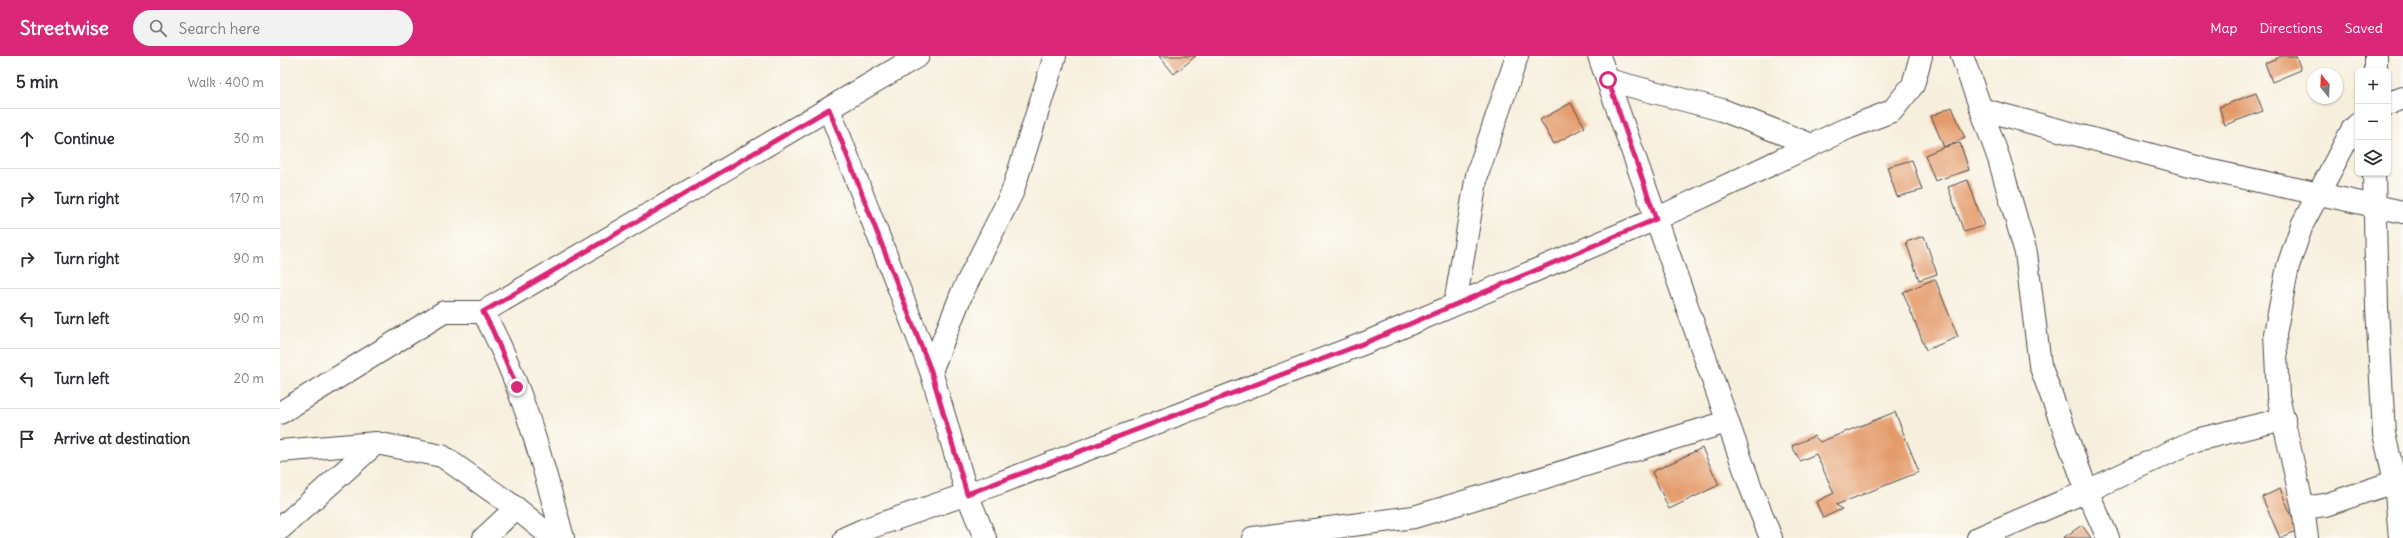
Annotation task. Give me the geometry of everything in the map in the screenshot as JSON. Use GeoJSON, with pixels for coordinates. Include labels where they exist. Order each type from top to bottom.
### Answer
{"type":"FeatureCollection","features":[{"type":"Feature","properties":{"kind":"street"},"geometry":{"type":"LineString","coordinates":[[280,413],[444,312],[483,312],[918,56]]}},
{"type":"Feature","properties":{"kind":"street"},"geometry":{"type":"LineString","coordinates":[[931,371],[962,293],[1012,193],[1055,56]]}},
{"type":"Feature","properties":{"kind":"street"},"geometry":{"type":"LineString","coordinates":[[1455,304],[1477,175],[1517,56]]}},
{"type":"Feature","properties":{"kind":"street"},"geometry":{"type":"LineString","coordinates":[[1599,56],[1727,422],[1771,538]]}},
{"type":"Feature","properties":{"kind":"street"},"geometry":{"type":"LineString","coordinates":[[845,538],[863,530],[967,494],[1365,343],[1656,219],[1812,145],[1892,111],[1913,84],[1921,56]]}},
{"type":"Feature","properties":{"kind":"street"},"geometry":{"type":"LineString","coordinates":[[1962,56],[1999,159],[2026,253],[2040,365],[2087,491],[2108,538]]}},
{"type":"Feature","properties":{"kind":"street"},"geometry":{"type":"LineString","coordinates":[[2376,56],[2376,68]]}},
{"type":"Feature","properties":{"kind":"street"},"geometry":{"type":"LineString","coordinates":[[1608,80],[1722,110],[1812,145]]}},
{"type":"Feature","properties":{"kind":"street"},"geometry":{"type":"LineString","coordinates":[[2391,103],[2403,98]]}},
{"type":"Feature","properties":{"kind":"street"},"geometry":{"type":"LineString","coordinates":[[1981,108],[2212,171],[2403,212]]}},
{"type":"Feature","properties":{"kind":"street"},"geometry":{"type":"LineString","coordinates":[[829,109],[931,371],[967,494],[985,538]]}},
{"type":"Feature","properties":{"kind":"street"},"geometry":{"type":"LineString","coordinates":[[2307,538],[2303,508],[2278,396],[2275,334],[2288,266],[2302,226],[2318,193],[2355,127]]}},
{"type":"Feature","properties":{"kind":"street"},"geometry":{"type":"LineString","coordinates":[[2374,176],[2373,205],[2384,434],[2399,480],[2400,538]]}},
{"type":"Feature","properties":{"kind":"street"},"geometry":{"type":"LineString","coordinates":[[483,312],[492,329],[530,417],[563,538]]}},
{"type":"Feature","properties":{"kind":"street"},"geometry":{"type":"LineString","coordinates":[[1978,538],[2087,491],[2196,440],[2284,420]]}},
{"type":"Feature","properties":{"kind":"street"},"geometry":{"type":"LineString","coordinates":[[1253,538],[1414,518],[1727,422]]}},
{"type":"Feature","properties":{"kind":"street"},"geometry":{"type":"LineString","coordinates":[[280,450],[376,443],[442,456],[516,508],[553,538]]}},
{"type":"Feature","properties":{"kind":"street"},"geometry":{"type":"LineString","coordinates":[[280,529],[376,443]]}},
{"type":"Feature","properties":{"kind":"street"},"geometry":{"type":"LineString","coordinates":[[2303,508],[2325,505],[2399,480]]}},
{"type":"Feature","properties":{"kind":"street"},"geometry":{"type":"LineString","coordinates":[[484,538],[516,508]]}},
{"type":"Feature","properties":{"kind":"building"},"geometry":{"type":"Polygon","coordinates":[[[1159,56],[1196,56],[1174,74],[1159,56]]]}},
{"type":"Feature","properties":{"kind":"building"},"geometry":{"type":"Polygon","coordinates":[[[2282,56],[2296,56],[2301,70],[2272,82],[2265,63],[2282,56]]]}},
{"type":"Feature","properties":{"kind":"building"},"geometry":{"type":"Polygon","coordinates":[[[2256,93],[2263,111],[2225,125],[2219,107],[2256,93]]]}},
{"type":"Feature","properties":{"kind":"building"},"geometry":{"type":"Polygon","coordinates":[[[1571,103],[1585,127],[1554,144],[1540,120],[1571,103]]]}},
{"type":"Feature","properties":{"kind":"building"},"geometry":{"type":"Polygon","coordinates":[[[1952,107],[1965,138],[1944,147],[1931,116],[1952,107]]]}},
{"type":"Feature","properties":{"kind":"building"},"geometry":{"type":"Polygon","coordinates":[[[1960,143],[1969,170],[1935,181],[1925,155],[1944,147],[1960,143]]]}},
{"type":"Feature","properties":{"kind":"building"},"geometry":{"type":"Polygon","coordinates":[[[1912,160],[1922,190],[1897,197],[1887,167],[1912,160]]]}},
{"type":"Feature","properties":{"kind":"building"},"geometry":{"type":"Polygon","coordinates":[[[1968,180],[1984,226],[1964,232],[1948,187],[1968,180]]]}},
{"type":"Feature","properties":{"kind":"building"},"geometry":{"type":"Polygon","coordinates":[[[1924,236],[1937,274],[1919,280],[1906,242],[1924,236]]]}},
{"type":"Feature","properties":{"kind":"building"},"geometry":{"type":"Polygon","coordinates":[[[1935,279],[1958,337],[1926,350],[1903,292],[1935,279]]]}},
{"type":"Feature","properties":{"kind":"building"},"geometry":{"type":"Polygon","coordinates":[[[1895,412],[1919,472],[1836,505],[1842,509],[1823,518],[1816,502],[1834,493],[1816,454],[1800,461],[1792,446],[1814,436],[1820,442],[1895,412]]]}},
{"type":"Feature","properties":{"kind":"building"},"geometry":{"type":"Polygon","coordinates":[[[1702,448],[1719,485],[1669,509],[1652,472],[1702,448]]]}},
{"type":"Feature","properties":{"kind":"building"},"geometry":{"type":"Polygon","coordinates":[[[2280,489],[2298,530],[2280,538],[2262,497],[2280,489]]]}},
{"type":"Feature","properties":{"kind":"building"},"geometry":{"type":"Polygon","coordinates":[[[2082,525],[2091,538],[2063,538],[2082,525]]]}},
{"type":"Feature","properties":{"kind":"route"},"geometry":{"type":"LineString","coordinates":[[517,387],[483,312],[829,109],[931,371],[967,494],[1365,343],[1656,219],[1608,80]]}}]}
